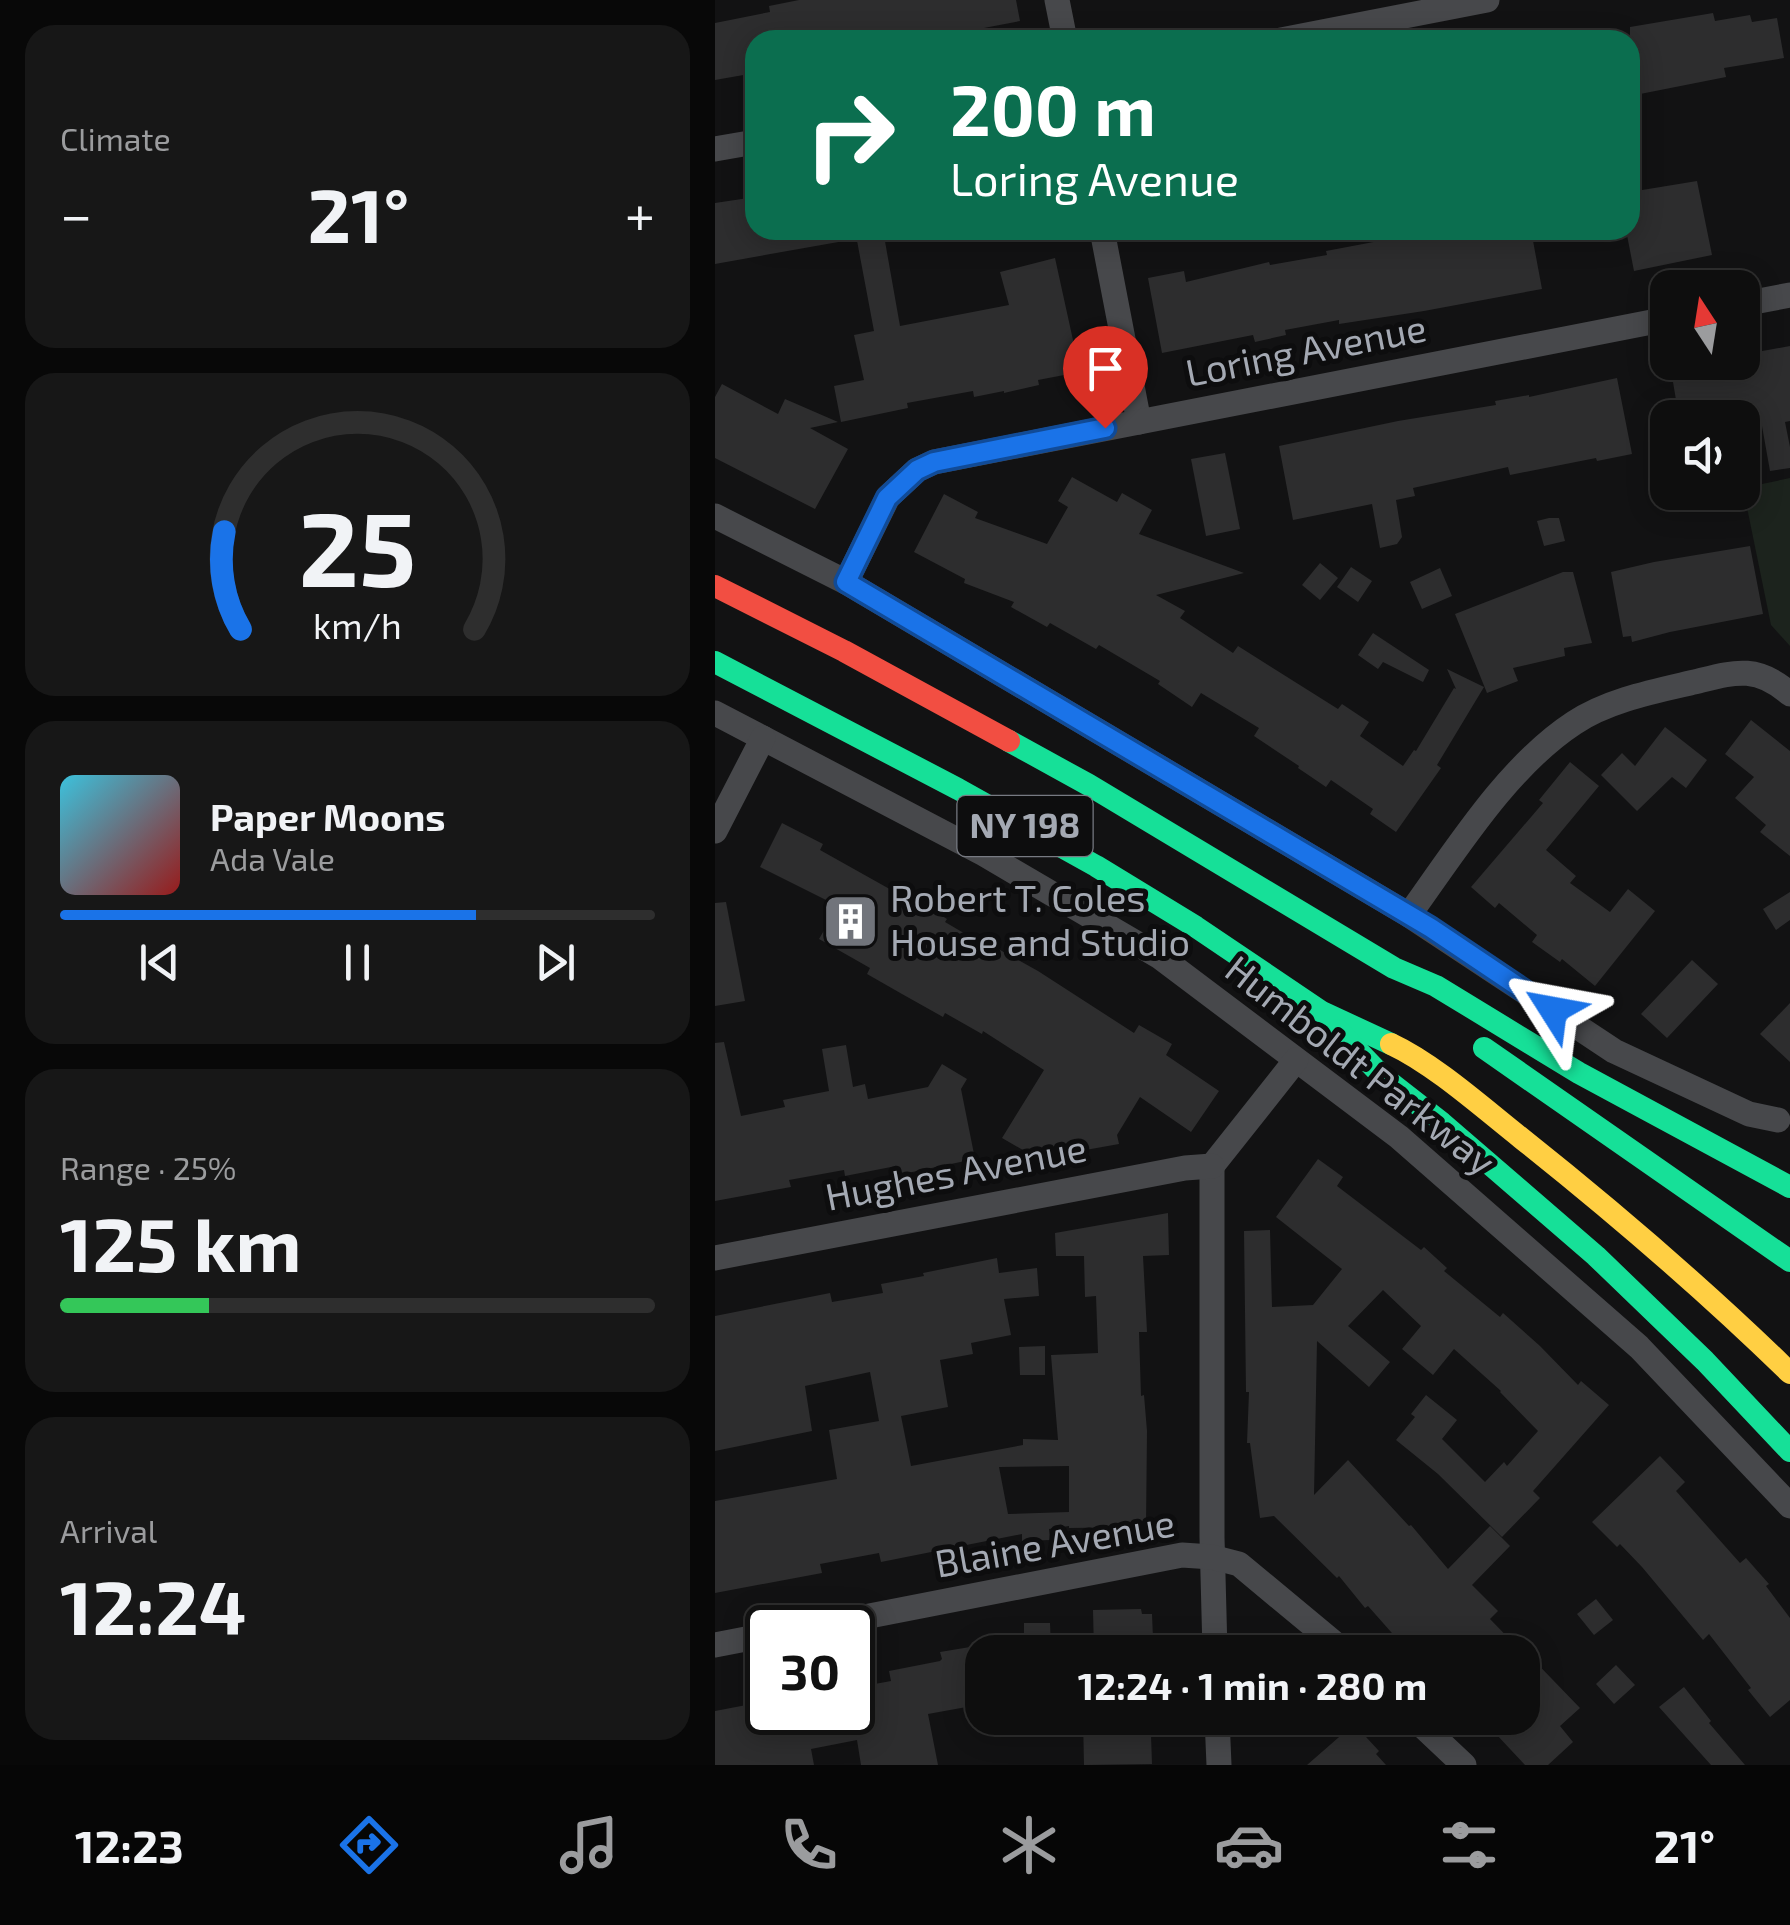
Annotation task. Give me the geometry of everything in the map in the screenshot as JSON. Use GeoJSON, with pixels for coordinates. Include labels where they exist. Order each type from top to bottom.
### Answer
{"type":"FeatureCollection","features":[{"type":"Feature","properties":{"kind":"highway"},"geometry":{"type":"LineString","coordinates":[[715,561],[845,651]]}},
{"type":"Feature","properties":{"kind":"highway","name":"NY 198"},"geometry":{"type":"LineString","coordinates":[[715,586],[845,651],[1089,785],[1394,968]]}},
{"type":"Feature","properties":{"kind":"highway","name":"NY 198"},"geometry":{"type":"LineString","coordinates":[[715,662],[959,788],[1096,866],[1196,927],[1322,1012]]}},
{"type":"Feature","properties":{"kind":"highway"},"geometry":{"type":"LineString","coordinates":[[1394,968],[1423,1006]]}},
{"type":"Feature","properties":{"kind":"highway"},"geometry":{"type":"LineString","coordinates":[[1394,968],[1436,986],[1579,1073],[1790,1187]]}},
{"type":"Feature","properties":{"kind":"highway"},"geometry":{"type":"LineString","coordinates":[[1322,1012],[1408,1052],[1485,1109],[1663,1253],[1790,1373]]}},
{"type":"Feature","properties":{"kind":"highway"},"geometry":{"type":"LineString","coordinates":[[1322,1012],[1383,1076],[1596,1256],[1790,1450]]}},
{"type":"Feature","properties":{"kind":"highway"},"geometry":{"type":"LineString","coordinates":[[1471,1039],[1790,1262]]}},
{"type":"Feature","properties":{"kind":"street"},"geometry":{"type":"LineString","coordinates":[[1057,0],[1063,30]]}},
{"type":"Feature","properties":{"kind":"street"},"geometry":{"type":"LineString","coordinates":[[1332,30],[1487,0]]}},
{"type":"Feature","properties":{"kind":"street"},"geometry":{"type":"LineString","coordinates":[[715,149],[745,144]]}},
{"type":"Feature","properties":{"kind":"street"},"geometry":{"type":"LineString","coordinates":[[1104,240],[1139,422]]}},
{"type":"Feature","properties":{"kind":"street"},"geometry":{"type":"LineString","coordinates":[[1760,301],[1790,295]]}},
{"type":"Feature","properties":{"kind":"street","name":"Loring Avenue"},"geometry":{"type":"LineString","coordinates":[[846,582],[887,498],[917,470],[934,462],[1650,322]]}},
{"type":"Feature","properties":{"kind":"street"},"geometry":{"type":"LineString","coordinates":[[715,516],[846,582],[1409,915],[1614,1051],[1749,1114],[1778,1120]]}},
{"type":"Feature","properties":{"kind":"street"},"geometry":{"type":"LineString","coordinates":[[1409,915],[1511,778],[1545,744],[1576,721],[1605,707],[1726,674],[1756,672],[1775,680],[1790,694]]}},
{"type":"Feature","properties":{"kind":"street","name":"Humboldt Parkway"},"geometry":{"type":"LineString","coordinates":[[715,713],[984,854],[1160,957],[1399,1137],[1639,1347],[1790,1506]]}},
{"type":"Feature","properties":{"kind":"street"},"geometry":{"type":"LineString","coordinates":[[715,831],[763,738]]}},
{"type":"Feature","properties":{"kind":"street"},"geometry":{"type":"LineString","coordinates":[[1214,1635],[1211,1166],[1295,1060]]}},
{"type":"Feature","properties":{"kind":"street","name":"Hughes Avenue"},"geometry":{"type":"LineString","coordinates":[[715,1258],[1211,1166]]}},
{"type":"Feature","properties":{"kind":"street","name":"Blaine Avenue"},"geometry":{"type":"LineString","coordinates":[[875,1615],[1182,1555],[1239,1564],[1325,1635]]}},
{"type":"Feature","properties":{"kind":"street"},"geometry":{"type":"LineString","coordinates":[[715,1645],[745,1639]]}},
{"type":"Feature","properties":{"kind":"street"},"geometry":{"type":"LineString","coordinates":[[1218,1735],[1219,1765]]}},
{"type":"Feature","properties":{"kind":"street"},"geometry":{"type":"LineString","coordinates":[[1432,1735],[1463,1765]]}},
{"type":"Feature","properties":{"kind":"shaded area"},"geometry":{"type":"Polygon","coordinates":[[[1790,478],[1790,646],[1771,625],[1747,510],[1760,510],[1760,484],[1790,478]]]}},
{"type":"Feature","properties":{"kind":"building"},"geometry":{"type":"Polygon","coordinates":[[[799,0],[1016,0],[1020,21],[973,30],[745,30],[745,75],[715,80],[715,23],[770,12],[769,6],[799,0]]]}},
{"type":"Feature","properties":{"kind":"building"},"geometry":{"type":"Polygon","coordinates":[[[1713,13],[1715,21],[1750,15],[1752,22],[1777,18],[1784,58],[1724,68],[1726,77],[1640,94],[1640,30],[1630,27],[1713,13]]]}},
{"type":"Feature","properties":{"kind":"building"},"geometry":{"type":"Polygon","coordinates":[[[1697,181],[1712,255],[1634,271],[1628,240],[1640,240],[1640,190],[1697,181]]]}},
{"type":"Feature","properties":{"kind":"building"},"geometry":{"type":"Polygon","coordinates":[[[745,198],[745,240],[844,241],[715,264],[715,203],[745,198]]]}},
{"type":"Feature","properties":{"kind":"building"},"geometry":{"type":"Polygon","coordinates":[[[857,240],[885,240],[900,326],[1009,305],[1000,272],[1055,258],[1080,372],[1038,380],[1039,385],[1004,393],[974,397],[973,391],[907,403],[908,408],[841,422],[834,386],[864,380],[854,335],[874,331],[857,240]]]}},
{"type":"Feature","properties":{"kind":"building"},"geometry":{"type":"Polygon","coordinates":[[[1384,240],[1533,240],[1542,289],[1339,324],[1339,320],[1285,330],[1286,335],[1255,342],[1253,335],[1162,353],[1148,278],[1184,271],[1186,282],[1269,262],[1270,265],[1327,255],[1326,251],[1384,240]]]}},
{"type":"Feature","properties":{"kind":"building"},"geometry":{"type":"Polygon","coordinates":[[[1790,346],[1790,421],[1785,422],[1790,468],[1770,471],[1760,426],[1760,400],[1676,400],[1673,380],[1760,380],[1760,351],[1790,346]]]}},
{"type":"Feature","properties":{"kind":"building"},"geometry":{"type":"Polygon","coordinates":[[[1617,378],[1632,454],[1510,475],[1508,467],[1413,488],[1415,496],[1396,500],[1402,537],[1397,544],[1380,548],[1372,504],[1293,520],[1279,446],[1617,378]]]}},
{"type":"Feature","properties":{"kind":"building"},"geometry":{"type":"Polygon","coordinates":[[[722,384],[778,414],[785,399],[838,422],[810,428],[848,449],[815,509],[715,458],[715,397],[722,384]]]}},
{"type":"Feature","properties":{"kind":"building"},"geometry":{"type":"Polygon","coordinates":[[[1225,453],[1240,529],[1206,536],[1191,459],[1225,453]]]}},
{"type":"Feature","properties":{"kind":"building"},"geometry":{"type":"Polygon","coordinates":[[[1072,477],[1117,502],[1122,493],[1152,510],[1139,534],[1244,573],[1156,595],[1185,611],[1180,618],[1233,653],[1238,646],[1338,709],[1342,704],[1369,722],[1360,736],[1403,766],[1456,689],[1447,669],[1484,687],[1437,765],[1441,768],[1396,832],[1370,814],[1373,809],[1331,780],[1326,787],[1254,736],[1259,728],[1201,693],[1192,707],[1158,684],[1160,681],[1099,645],[1096,649],[1050,623],[1047,627],[1011,607],[1014,602],[964,583],[965,579],[914,552],[944,494],[978,512],[975,518],[1047,544],[1068,507],[1058,501],[1072,477]]]}},
{"type":"Feature","properties":{"kind":"building"},"geometry":{"type":"Polygon","coordinates":[[[1559,518],[1565,541],[1544,546],[1537,521],[1559,518]]]}},
{"type":"Feature","properties":{"kind":"building"},"geometry":{"type":"Polygon","coordinates":[[[1750,546],[1763,614],[1632,642],[1631,636],[1623,637],[1611,572],[1750,546]]]}},
{"type":"Feature","properties":{"kind":"building"},"geometry":{"type":"Polygon","coordinates":[[[1320,563],[1338,578],[1320,600],[1302,585],[1320,563]]]}},
{"type":"Feature","properties":{"kind":"building"},"geometry":{"type":"Polygon","coordinates":[[[1351,567],[1372,581],[1358,602],[1337,587],[1351,567]]]}},
{"type":"Feature","properties":{"kind":"building"},"geometry":{"type":"Polygon","coordinates":[[[1440,568],[1452,596],[1422,609],[1410,582],[1440,568]]]}},
{"type":"Feature","properties":{"kind":"building"},"geometry":{"type":"Polygon","coordinates":[[[1563,572],[1573,572],[1592,643],[1564,648],[1565,656],[1513,668],[1518,681],[1487,693],[1455,614],[1563,572]]]}},
{"type":"Feature","properties":{"kind":"building"},"geometry":{"type":"Polygon","coordinates":[[[1373,633],[1429,670],[1423,682],[1383,662],[1378,669],[1358,655],[1373,633]]]}},
{"type":"Feature","properties":{"kind":"building"},"geometry":{"type":"Polygon","coordinates":[[[1751,720],[1790,751],[1790,856],[1760,832],[1766,825],[1735,798],[1754,777],[1725,754],[1751,720]]]}},
{"type":"Feature","properties":{"kind":"building"},"geometry":{"type":"Polygon","coordinates":[[[1665,727],[1707,760],[1686,788],[1672,777],[1637,811],[1601,775],[1622,753],[1635,766],[1665,727]]]}},
{"type":"Feature","properties":{"kind":"building"},"geometry":{"type":"Polygon","coordinates":[[[1570,762],[1599,786],[1546,850],[1576,876],[1570,883],[1610,912],[1628,889],[1655,911],[1595,986],[1562,959],[1560,962],[1532,942],[1537,935],[1499,903],[1495,908],[1471,887],[1543,803],[1539,800],[1570,762]]]}},
{"type":"Feature","properties":{"kind":"building"},"geometry":{"type":"Polygon","coordinates":[[[782,823],[823,844],[820,850],[911,901],[913,898],[991,949],[993,946],[1038,971],[1134,1033],[1139,1025],[1172,1044],[1166,1055],[1219,1091],[1191,1132],[1140,1097],[1117,1135],[1119,1144],[1052,1156],[1047,1164],[1002,1138],[1044,1070],[983,1031],[982,1034],[945,1013],[943,1017],[867,974],[870,968],[819,939],[838,906],[760,867],[782,823]]]}},
{"type":"Feature","properties":{"kind":"building"},"geometry":{"type":"Polygon","coordinates":[[[1790,892],[1790,920],[1776,930],[1763,909],[1790,892]]]}},
{"type":"Feature","properties":{"kind":"building"},"geometry":{"type":"Polygon","coordinates":[[[726,902],[745,1001],[715,1006],[715,903],[726,902]]]}},
{"type":"Feature","properties":{"kind":"building"},"geometry":{"type":"Polygon","coordinates":[[[1692,960],[1718,984],[1667,1038],[1641,1014],[1692,960]]]}},
{"type":"Feature","properties":{"kind":"building"},"geometry":{"type":"Polygon","coordinates":[[[1790,1003],[1790,1062],[1760,1034],[1790,1003]]]}},
{"type":"Feature","properties":{"kind":"building"},"geometry":{"type":"Polygon","coordinates":[[[724,1042],[741,1116],[785,1107],[783,1100],[829,1091],[822,1049],[846,1045],[853,1087],[865,1084],[868,1099],[928,1087],[942,1064],[967,1079],[961,1089],[975,1159],[893,1176],[891,1167],[845,1176],[844,1170],[789,1180],[791,1187],[715,1201],[715,1043],[724,1042]]]}},
{"type":"Feature","properties":{"kind":"building"},"geometry":{"type":"Polygon","coordinates":[[[1318,1159],[1343,1177],[1337,1186],[1421,1250],[1424,1247],[1447,1268],[1444,1271],[1500,1317],[1503,1313],[1578,1385],[1581,1381],[1609,1405],[1533,1491],[1540,1498],[1502,1537],[1438,1474],[1396,1440],[1415,1417],[1411,1414],[1426,1395],[1457,1420],[1442,1439],[1485,1482],[1504,1462],[1507,1466],[1538,1431],[1501,1391],[1454,1349],[1433,1375],[1402,1349],[1421,1326],[1383,1290],[1348,1326],[1390,1362],[1369,1387],[1317,1341],[1314,1495],[1348,1460],[1448,1569],[1490,1526],[1510,1546],[1472,1585],[1498,1611],[1490,1619],[1506,1635],[1394,1635],[1339,1576],[1274,1516],[1260,1518],[1247,1443],[1244,1231],[1270,1230],[1272,1307],[1313,1305],[1342,1269],[1276,1217],[1318,1159]]]}},
{"type":"Feature","properties":{"kind":"building"},"geometry":{"type":"Polygon","coordinates":[[[1168,1213],[1169,1255],[1143,1256],[1147,1332],[1139,1332],[1141,1396],[1144,1395],[1147,1431],[1146,1527],[1069,1526],[1049,1529],[1050,1540],[1022,1541],[1022,1534],[881,1562],[879,1553],[820,1564],[822,1573],[715,1593],[715,1501],[837,1479],[829,1430],[879,1421],[870,1372],[805,1386],[812,1431],[715,1451],[715,1316],[830,1293],[832,1302],[883,1293],[881,1284],[997,1258],[999,1273],[1037,1268],[1039,1296],[1004,1299],[1011,1335],[971,1343],[973,1354],[940,1360],[948,1407],[901,1416],[911,1466],[1023,1445],[1023,1439],[1058,1440],[1051,1355],[1098,1353],[1096,1296],[1085,1297],[1084,1256],[1056,1256],[1055,1233],[1168,1213]],[[1069,1466],[999,1467],[1008,1514],[1069,1512],[1069,1466]]]}},
{"type":"Feature","properties":{"kind":"building"},"geometry":{"type":"Polygon","coordinates":[[[1045,1346],[1045,1375],[1020,1375],[1019,1347],[1045,1346]]]}},
{"type":"Feature","properties":{"kind":"building"},"geometry":{"type":"Polygon","coordinates":[[[1660,1456],[1685,1482],[1676,1491],[1740,1563],[1746,1558],[1769,1584],[1766,1586],[1790,1618],[1790,1700],[1770,1717],[1709,1634],[1703,1640],[1642,1567],[1592,1522],[1660,1456]]]}},
{"type":"Feature","properties":{"kind":"building"},"geometry":{"type":"Polygon","coordinates":[[[1596,1599],[1613,1620],[1594,1635],[1577,1614],[1596,1599]]]}},
{"type":"Feature","properties":{"kind":"building"},"geometry":{"type":"Polygon","coordinates":[[[1141,1609],[1142,1614],[1152,1614],[1153,1635],[1094,1635],[1093,1610],[1141,1609]]]}},
{"type":"Feature","properties":{"kind":"building"},"geometry":{"type":"Polygon","coordinates":[[[1024,1623],[1050,1623],[1050,1635],[1024,1635],[1024,1623]]]}},
{"type":"Feature","properties":{"kind":"building"},"geometry":{"type":"Polygon","coordinates":[[[965,1648],[965,1707],[928,1714],[938,1765],[861,1765],[857,1740],[811,1749],[814,1765],[715,1765],[715,1711],[745,1705],[745,1735],[875,1735],[875,1684],[891,1681],[889,1671],[940,1661],[940,1652],[965,1648]]]}},
{"type":"Feature","properties":{"kind":"building"},"geometry":{"type":"Polygon","coordinates":[[[1616,1665],[1635,1685],[1614,1704],[1596,1684],[1616,1665]]]}},
{"type":"Feature","properties":{"kind":"building"},"geometry":{"type":"Polygon","coordinates":[[[1540,1667],[1580,1708],[1560,1726],[1573,1742],[1548,1765],[1525,1765],[1497,1735],[1540,1735],[1540,1667]]]}},
{"type":"Feature","properties":{"kind":"building"},"geometry":{"type":"Polygon","coordinates":[[[1684,1687],[1745,1765],[1711,1765],[1659,1707],[1684,1687]]]}},
{"type":"Feature","properties":{"kind":"building"},"geometry":{"type":"Polygon","coordinates":[[[1083,1735],[1151,1735],[1152,1764],[1084,1765],[1083,1735]]]}},
{"type":"Feature","properties":{"kind":"building"},"geometry":{"type":"Polygon","coordinates":[[[1341,1735],[1364,1735],[1386,1765],[1307,1765],[1341,1735]]]}},
{"type":"Feature","properties":{"kind":"traffic: fast"},"geometry":{"type":"LineString","coordinates":[[715,662],[1096,866],[1196,927],[1322,1012],[1391,1044]]}},
{"type":"Feature","properties":{"kind":"traffic: fast"},"geometry":{"type":"LineString","coordinates":[[1009,741],[1394,968],[1436,986],[1579,1073],[1790,1187]]}},
{"type":"Feature","properties":{"kind":"traffic: fast"},"geometry":{"type":"LineString","coordinates":[[1338,1030],[1383,1077],[1596,1256],[1705,1361],[1790,1451]]}},
{"type":"Feature","properties":{"kind":"traffic: fast"},"geometry":{"type":"LineString","coordinates":[[1484,1048],[1790,1261]]}},
{"type":"Feature","properties":{"kind":"traffic: slow"},"geometry":{"type":"LineString","coordinates":[[1391,1044],[1458,1087],[1590,1194],[1692,1281],[1790,1373]]}},
{"type":"Feature","properties":{"kind":"traffic: jam"},"geometry":{"type":"LineString","coordinates":[[715,586],[1009,741]]}},
{"type":"Feature","properties":{"kind":"place","name":"Robert T. Coles House and Studio"},"geometry":{"type":"Point","coordinates":[851,921]}},
{"type":"Feature","properties":{"kind":"route"},"geometry":{"type":"LineString","coordinates":[[1105,428],[934,462],[917,470],[887,498],[846,582],[1431,928],[1553,1010]]}}]}
